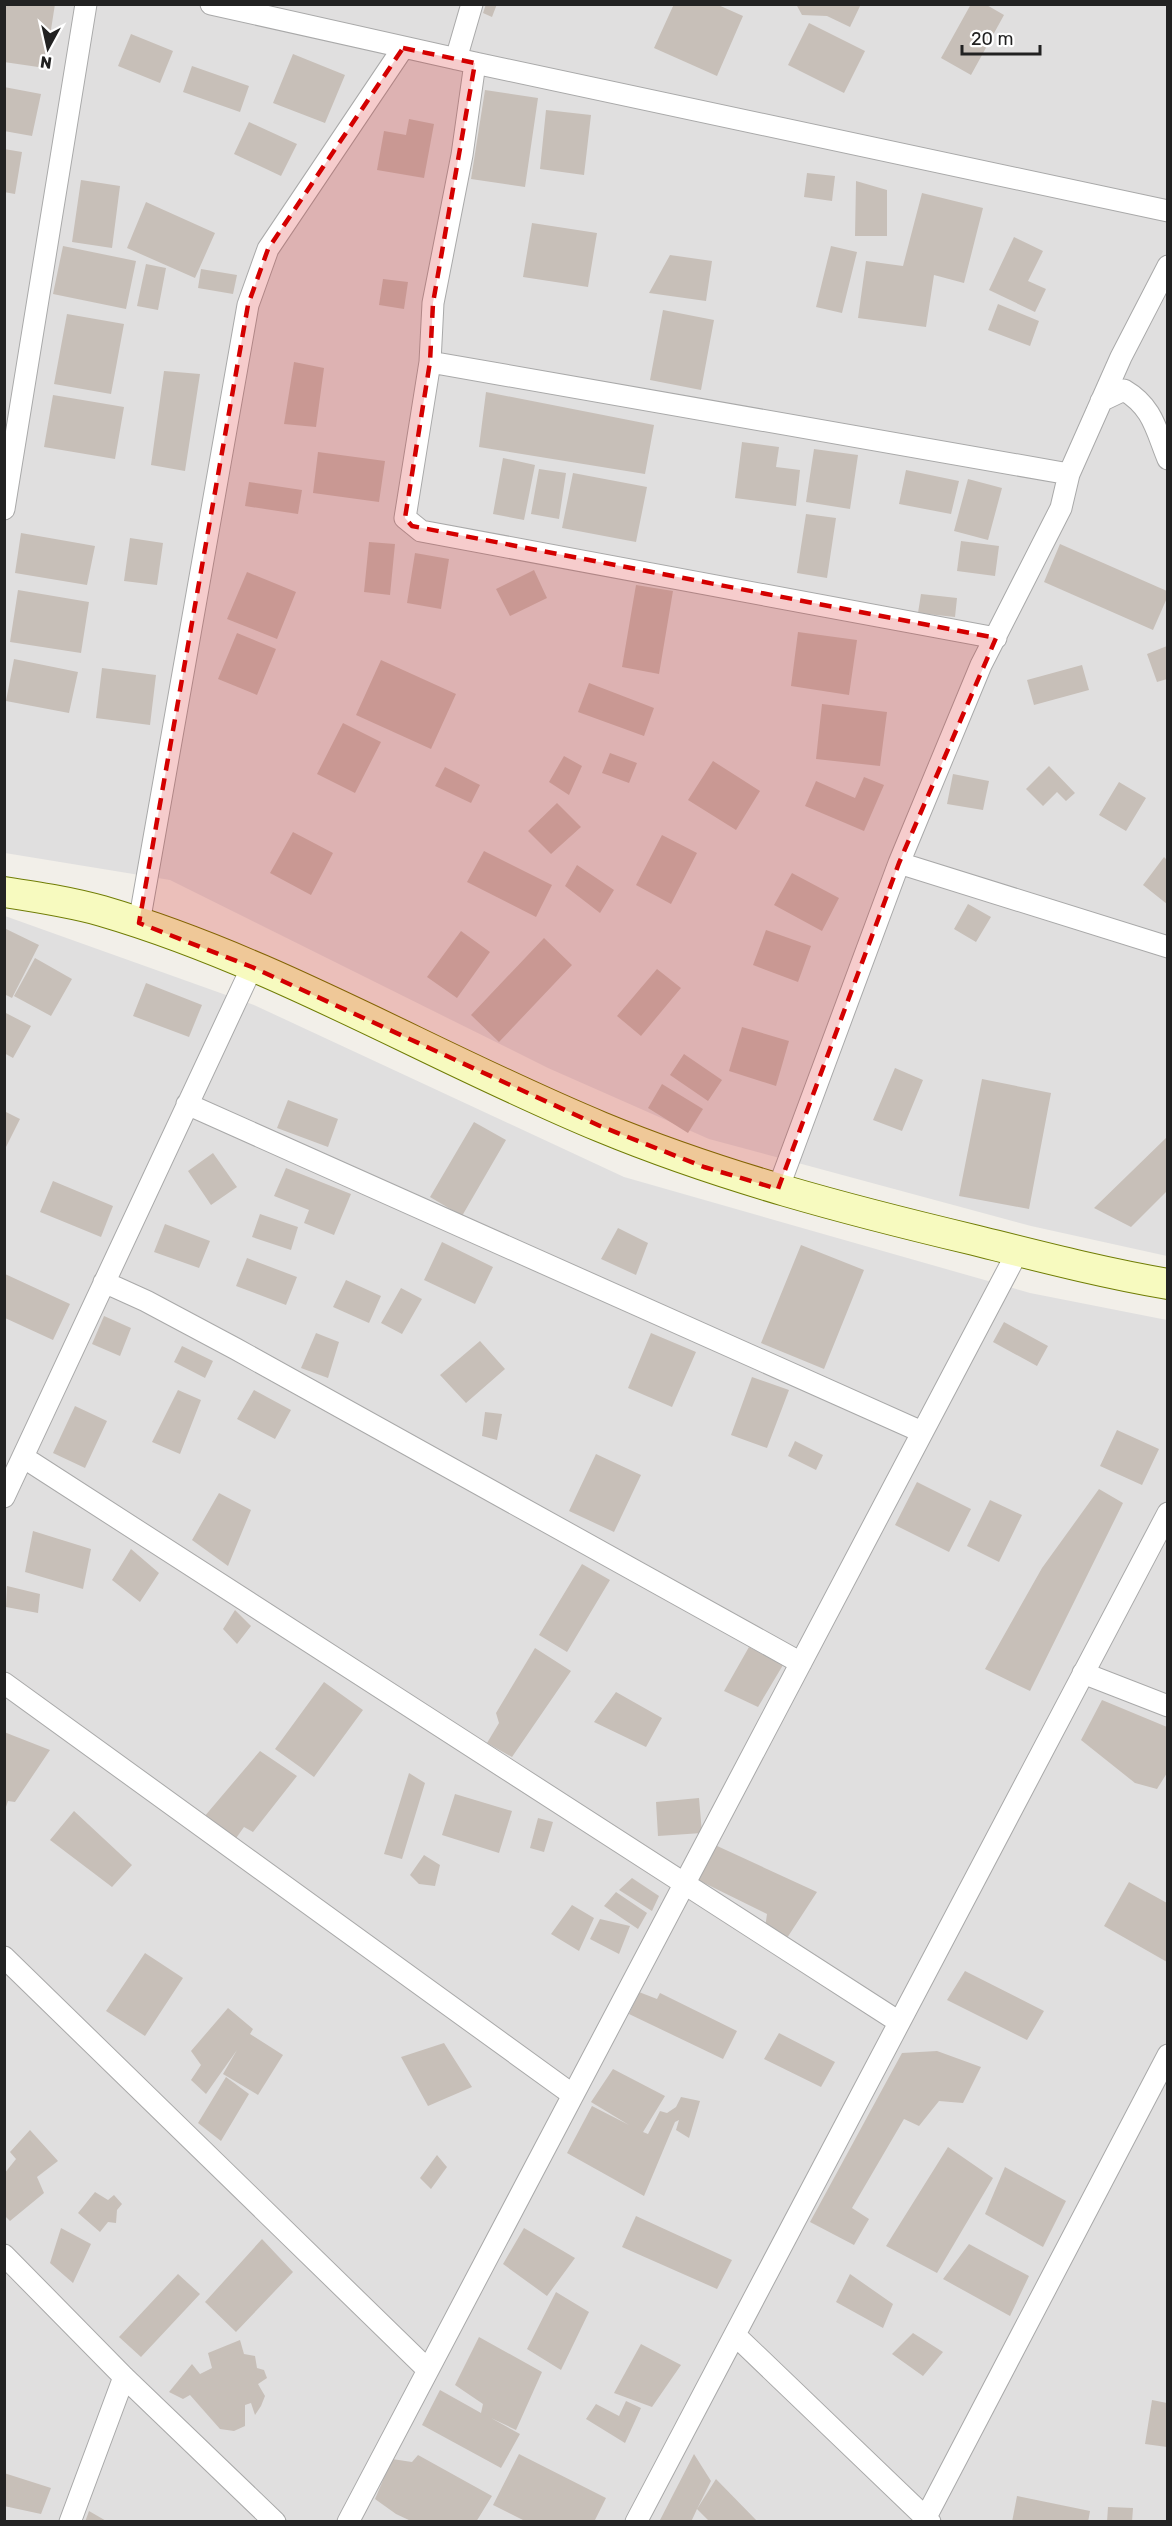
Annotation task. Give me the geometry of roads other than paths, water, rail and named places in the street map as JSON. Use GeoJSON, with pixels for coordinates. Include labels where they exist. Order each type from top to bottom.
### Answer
{"type":"FeatureCollection","features":[{"type":"Feature","properties":{"kind":"main road"},"geometry":{"type":"LineString","coordinates":[[4,892],[55,900],[139,923],[252,967],[600,1126],[704,1167],[898,1222],[1167,1284]]}},
{"type":"Feature","properties":{"kind":"street"},"geometry":{"type":"LineString","coordinates":[[4,509],[11,432],[86,4]]}},
{"type":"Feature","properties":{"kind":"street"},"geometry":{"type":"LineString","coordinates":[[211,4],[404,48],[1167,211]]}},
{"type":"Feature","properties":{"kind":"street"},"geometry":{"type":"LineString","coordinates":[[472,4],[466,61],[462,154],[433,303],[430,362],[405,518],[421,531],[996,638]]}},
{"type":"Feature","properties":{"kind":"street"},"geometry":{"type":"LineString","coordinates":[[139,923],[248,306],[268,249],[404,48]]}},
{"type":"Feature","properties":{"kind":"street"},"geometry":{"type":"LineString","coordinates":[[778,1189],[898,863],[981,665],[1061,508],[1069,474],[1101,401],[1167,266]]}},
{"type":"Feature","properties":{"kind":"street"},"geometry":{"type":"LineString","coordinates":[[430,362],[1069,474]]}},
{"type":"Feature","properties":{"kind":"street"},"geometry":{"type":"LineString","coordinates":[[1101,401],[1124,390],[1140,399],[1152,419],[1167,459]]}},
{"type":"Feature","properties":{"kind":"street"},"geometry":{"type":"LineString","coordinates":[[898,863],[1166,945]]}},
{"type":"Feature","properties":{"kind":"street"},"geometry":{"type":"LineString","coordinates":[[4,1497],[252,967]]}},
{"type":"Feature","properties":{"kind":"street"},"geometry":{"type":"LineString","coordinates":[[187,1104],[922,1432]]}},
{"type":"Feature","properties":{"kind":"street"},"geometry":{"type":"LineString","coordinates":[[348,2522],[1018,1251]]}},
{"type":"Feature","properties":{"kind":"street"},"geometry":{"type":"LineString","coordinates":[[104,1282],[236,1349],[801,1663]]}},
{"type":"Feature","properties":{"kind":"street"},"geometry":{"type":"LineString","coordinates":[[23,1457],[899,2022]]}},
{"type":"Feature","properties":{"kind":"street"},"geometry":{"type":"LineString","coordinates":[[636,2522],[1167,1513]]}},
{"type":"Feature","properties":{"kind":"street"},"geometry":{"type":"LineString","coordinates":[[1083,1673],[1167,1706]]}},
{"type":"Feature","properties":{"kind":"street"},"geometry":{"type":"LineString","coordinates":[[4,1683],[573,2095]]}},
{"type":"Feature","properties":{"kind":"street"},"geometry":{"type":"LineString","coordinates":[[4,1957],[428,2370]]}},
{"type":"Feature","properties":{"kind":"street"},"geometry":{"type":"LineString","coordinates":[[735,2335],[928,2519],[1167,2055]]}},
{"type":"Feature","properties":{"kind":"street"},"geometry":{"type":"LineString","coordinates":[[4,2255],[124,2377],[275,2522]]}},
{"type":"Feature","properties":{"kind":"street"},"geometry":{"type":"LineString","coordinates":[[70,2522],[124,2377]]}}]}
